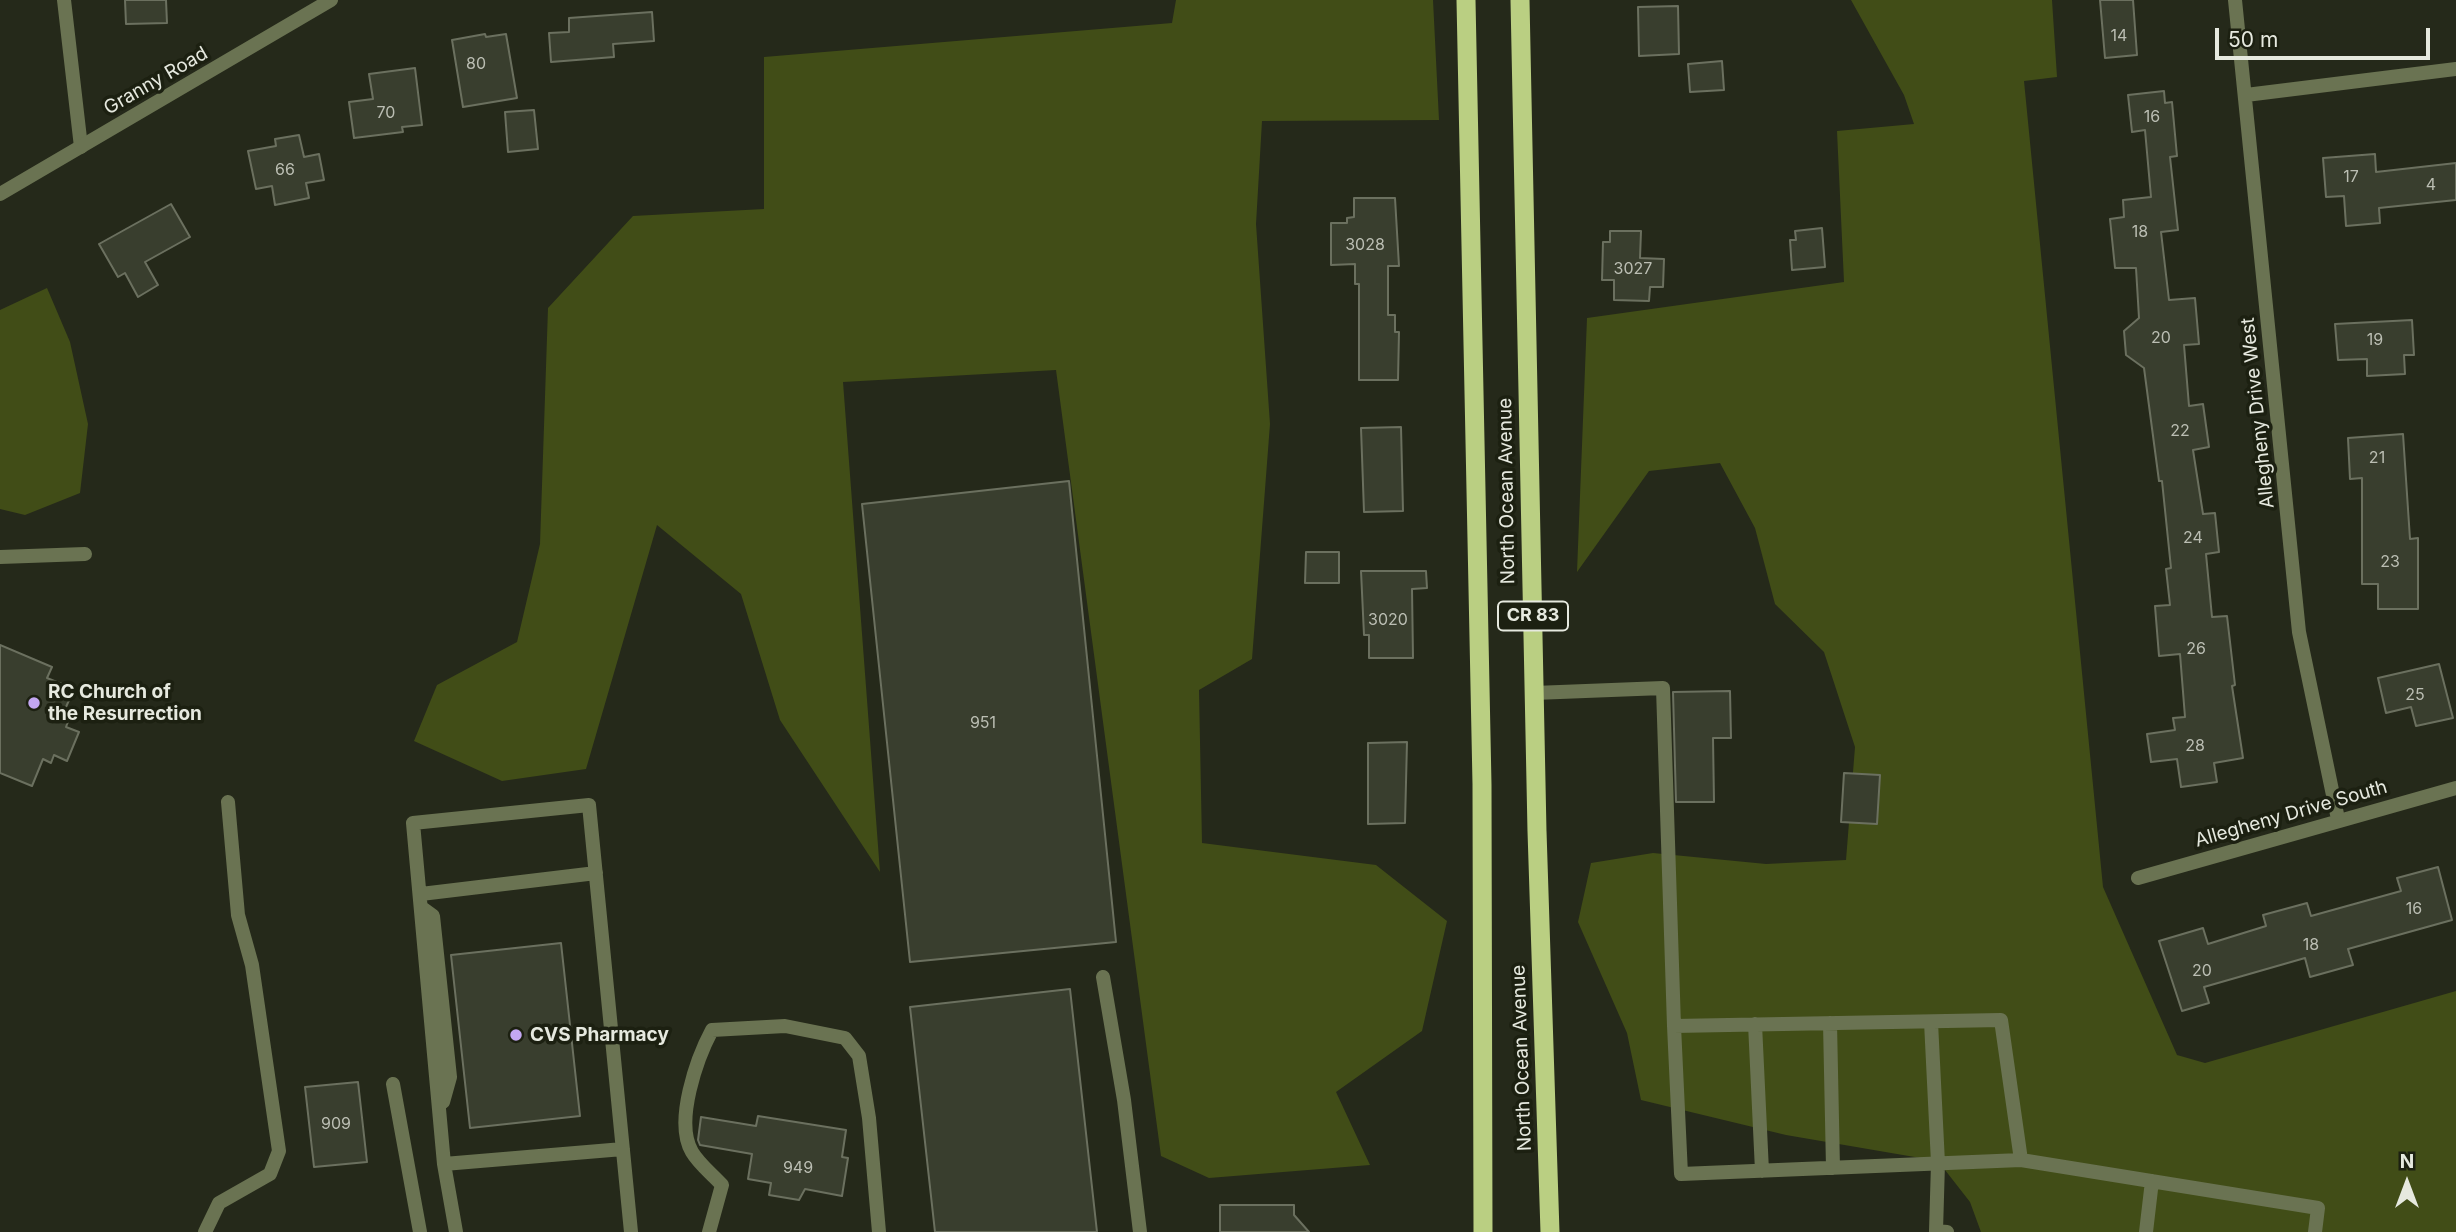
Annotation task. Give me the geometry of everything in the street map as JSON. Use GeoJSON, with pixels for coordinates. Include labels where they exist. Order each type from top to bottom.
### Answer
{"type":"FeatureCollection","features":[{"type":"Feature","properties":{"kind":"highway","name":"North Ocean Avenue"},"geometry":{"type":"LineString","coordinates":[[1466,0],[1481,770],[1483,1232]]}},
{"type":"Feature","properties":{"kind":"highway","name":"North Ocean Avenue"},"geometry":{"type":"LineString","coordinates":[[1520,0],[1534,693],[1550,1232]]}},
{"type":"Feature","properties":{"kind":"street"},"geometry":{"type":"LineString","coordinates":[[64,0],[81,147]]}},
{"type":"Feature","properties":{"kind":"street","name":"Granny Road"},"geometry":{"type":"LineString","coordinates":[[0,194],[331,0]]}},
{"type":"Feature","properties":{"kind":"street","name":"Allegheny Drive West"},"geometry":{"type":"LineString","coordinates":[[2235,0],[2299,632],[2338,819]]}},
{"type":"Feature","properties":{"kind":"street"},"geometry":{"type":"LineString","coordinates":[[2246,95],[2456,69]]}},
{"type":"Feature","properties":{"kind":"street"},"geometry":{"type":"LineString","coordinates":[[0,558],[85,554]]}},
{"type":"Feature","properties":{"kind":"street"},"geometry":{"type":"LineString","coordinates":[[1534,693],[1663,688],[1681,1174],[2021,1160],[2318,1208],[2315,1232]]}},
{"type":"Feature","properties":{"kind":"street","name":"Allegheny Drive South"},"geometry":{"type":"LineString","coordinates":[[2138,877],[2456,788]]}},
{"type":"Feature","properties":{"kind":"street"},"geometry":{"type":"LineString","coordinates":[[205,1232],[219,1203],[270,1174],[279,1151],[252,965],[238,915],[228,802]]}},
{"type":"Feature","properties":{"kind":"street"},"geometry":{"type":"LineString","coordinates":[[456,1232],[444,1164],[413,823],[589,805],[631,1232]]}},
{"type":"Feature","properties":{"kind":"street"},"geometry":{"type":"LineString","coordinates":[[421,901],[596,873]]}},
{"type":"Feature","properties":{"kind":"street"},"geometry":{"type":"LineString","coordinates":[[1103,977],[1124,1100],[1140,1232]]}},
{"type":"Feature","properties":{"kind":"street"},"geometry":{"type":"LineString","coordinates":[[1674,1026],[2001,1020],[2021,1160]]}},
{"type":"Feature","properties":{"kind":"street"},"geometry":{"type":"LineString","coordinates":[[1931,1022],[1938,1164],[1936,1231],[1947,1232]]}},
{"type":"Feature","properties":{"kind":"street"},"geometry":{"type":"LineString","coordinates":[[1830,1023],[1833,1168]]}},
{"type":"Feature","properties":{"kind":"street"},"geometry":{"type":"LineString","coordinates":[[1755,1024],[1762,1171]]}},
{"type":"Feature","properties":{"kind":"street"},"geometry":{"type":"LineString","coordinates":[[709,1232],[722,1185],[691,1151],[685,1123],[700,1053],[712,1030],[785,1026],[845,1038],[859,1056],[869,1118],[879,1232]]}},
{"type":"Feature","properties":{"kind":"street"},"geometry":{"type":"LineString","coordinates":[[393,1083],[420,1232]]}},
{"type":"Feature","properties":{"kind":"street"},"geometry":{"type":"LineString","coordinates":[[444,1164],[623,1149]]}},
{"type":"Feature","properties":{"kind":"street"},"geometry":{"type":"LineString","coordinates":[[2146,1232],[2152,1181]]}},
{"type":"Feature","properties":{"kind":"green space"},"geometry":{"type":"Polygon","coordinates":[[[1176,0],[1433,0],[1439,120],[1262,121],[1256,224],[1270,424],[1252,659],[1199,690],[1202,843],[1376,865],[1447,921],[1422,1031],[1336,1092],[1370,1165],[1209,1178],[1161,1156],[1056,370],[843,382],[880,872],[780,720],[741,594],[657,525],[586,769],[502,781],[414,741],[437,685],[517,642],[540,544],[548,308],[633,216],[764,209],[764,57],[1172,23],[1176,0]]]}},
{"type":"Feature","properties":{"kind":"green space"},"geometry":{"type":"Polygon","coordinates":[[[1851,0],[2052,0],[2057,77],[2024,81],[2103,887],[2177,1055],[2205,1063],[2456,991],[2456,1232],[1981,1232],[1970,1202],[1938,1161],[1786,1135],[1641,1100],[1627,1033],[1578,922],[1591,863],[1653,853],[1766,864],[1846,860],[1855,747],[1824,652],[1775,604],[1755,528],[1720,463],[1649,471],[1577,572],[1587,318],[1844,282],[1837,131],[1914,124],[1904,95],[1851,0]]]}},
{"type":"Feature","properties":{"kind":"green space"},"geometry":{"type":"Polygon","coordinates":[[[47,288],[70,342],[88,424],[80,493],[25,515],[0,509],[0,310],[47,288]]]}},
{"type":"Feature","properties":{"kind":"building"},"geometry":{"type":"Polygon","coordinates":[[[125,0],[166,0],[167,23],[126,24],[125,0]]]}},
{"type":"Feature","properties":{"kind":"building"},"geometry":{"type":"Polygon","coordinates":[[[2100,0],[2133,0],[2137,55],[2105,58],[2100,0]]]}},
{"type":"Feature","properties":{"kind":"building"},"geometry":{"type":"Polygon","coordinates":[[[1678,6],[1679,54],[1639,56],[1638,7],[1678,6]]]}},
{"type":"Feature","properties":{"kind":"building"},"geometry":{"type":"Polygon","coordinates":[[[652,12],[654,41],[613,44],[614,57],[551,62],[549,33],[569,32],[569,18],[652,12]]]}},
{"type":"Feature","properties":{"kind":"building"},"geometry":{"type":"Polygon","coordinates":[[[485,34],[486,37],[506,34],[517,98],[463,107],[452,40],[485,34]]]}},
{"type":"Feature","properties":{"kind":"building"},"geometry":{"type":"Polygon","coordinates":[[[1722,61],[1724,90],[1690,92],[1688,64],[1722,61]]]}},
{"type":"Feature","properties":{"kind":"building"},"geometry":{"type":"Polygon","coordinates":[[[415,68],[422,125],[402,127],[403,132],[354,138],[349,102],[373,99],[369,74],[415,68]]]}},
{"type":"Feature","properties":{"kind":"building"},"geometry":{"type":"Polygon","coordinates":[[[2164,91],[2165,103],[2172,102],[2177,156],[2170,157],[2178,230],[2161,232],[2169,300],[2195,298],[2199,344],[2184,345],[2189,406],[2203,404],[2209,447],[2193,450],[2203,514],[2215,513],[2219,552],[2206,554],[2212,617],[2227,616],[2235,685],[2232,686],[2243,758],[2214,763],[2217,782],[2181,787],[2177,759],[2151,762],[2147,734],[2175,730],[2173,718],[2185,717],[2180,654],[2159,656],[2155,606],[2170,605],[2166,569],[2171,568],[2162,481],[2159,481],[2144,368],[2126,355],[2124,331],[2139,318],[2136,268],[2115,268],[2110,219],[2124,217],[2123,200],[2151,197],[2145,130],[2132,132],[2128,95],[2164,91]]]}},
{"type":"Feature","properties":{"kind":"building"},"geometry":{"type":"Polygon","coordinates":[[[534,110],[538,149],[508,152],[505,112],[534,110]]]}},
{"type":"Feature","properties":{"kind":"building"},"geometry":{"type":"Polygon","coordinates":[[[299,135],[304,157],[319,154],[324,180],[306,183],[309,198],[275,205],[272,186],[256,189],[248,151],[276,146],[275,139],[299,135]]]}},
{"type":"Feature","properties":{"kind":"building"},"geometry":{"type":"Polygon","coordinates":[[[2375,154],[2376,172],[2456,163],[2456,200],[2379,208],[2380,223],[2346,226],[2344,196],[2326,197],[2323,158],[2375,154]]]}},
{"type":"Feature","properties":{"kind":"building"},"geometry":{"type":"Polygon","coordinates":[[[1354,198],[1395,198],[1399,266],[1388,266],[1388,315],[1395,315],[1395,332],[1399,332],[1398,380],[1359,380],[1359,284],[1355,284],[1355,264],[1331,265],[1331,223],[1347,223],[1347,218],[1354,217],[1354,198]]]}},
{"type":"Feature","properties":{"kind":"building"},"geometry":{"type":"Polygon","coordinates":[[[171,204],[190,237],[145,262],[158,285],[138,297],[125,273],[118,277],[99,244],[171,204]]]}},
{"type":"Feature","properties":{"kind":"building"},"geometry":{"type":"Polygon","coordinates":[[[1822,228],[1825,267],[1792,270],[1790,240],[1796,240],[1795,231],[1822,228]]]}},
{"type":"Feature","properties":{"kind":"building"},"geometry":{"type":"Polygon","coordinates":[[[1610,231],[1641,231],[1640,258],[1664,259],[1663,287],[1650,287],[1649,301],[1614,300],[1614,280],[1602,280],[1603,242],[1610,242],[1610,231]]]}},
{"type":"Feature","properties":{"kind":"building"},"geometry":{"type":"Polygon","coordinates":[[[2412,320],[2414,355],[2404,355],[2405,374],[2367,376],[2367,359],[2338,360],[2335,324],[2412,320]]]}},
{"type":"Feature","properties":{"kind":"building"},"geometry":{"type":"Polygon","coordinates":[[[1401,427],[1403,511],[1364,512],[1361,428],[1401,427]]]}},
{"type":"Feature","properties":{"kind":"building"},"geometry":{"type":"Polygon","coordinates":[[[2403,434],[2410,539],[2418,538],[2418,609],[2378,609],[2378,584],[2362,584],[2362,478],[2350,479],[2348,438],[2403,434]]]}},
{"type":"Feature","properties":{"kind":"building"},"geometry":{"type":"Polygon","coordinates":[[[1069,481],[1116,942],[910,962],[862,504],[1069,481]]]}},
{"type":"Feature","properties":{"kind":"building"},"geometry":{"type":"Polygon","coordinates":[[[1306,552],[1339,552],[1339,583],[1305,583],[1306,552]]]}},
{"type":"Feature","properties":{"kind":"building"},"geometry":{"type":"Polygon","coordinates":[[[1361,571],[1426,571],[1427,588],[1412,589],[1413,658],[1369,658],[1369,635],[1364,635],[1361,571]]]}},
{"type":"Feature","properties":{"kind":"building","name":"RC Church of the Resurrection"},"geometry":{"type":"Polygon","coordinates":[[[0,645],[52,667],[47,678],[74,689],[62,716],[69,719],[66,727],[79,732],[67,761],[54,755],[51,763],[43,759],[32,786],[0,773],[0,645]]]}},
{"type":"Feature","properties":{"kind":"building"},"geometry":{"type":"Polygon","coordinates":[[[2439,664],[2453,718],[2416,726],[2411,707],[2386,713],[2378,678],[2439,664]]]}},
{"type":"Feature","properties":{"kind":"building"},"geometry":{"type":"Polygon","coordinates":[[[1730,691],[1731,738],[1713,738],[1714,802],[1676,802],[1673,692],[1730,691]]]}},
{"type":"Feature","properties":{"kind":"building"},"geometry":{"type":"Polygon","coordinates":[[[1407,742],[1405,823],[1368,824],[1368,743],[1407,742]]]}},
{"type":"Feature","properties":{"kind":"building"},"geometry":{"type":"Polygon","coordinates":[[[1844,773],[1880,775],[1877,824],[1841,822],[1844,773]]]}},
{"type":"Feature","properties":{"kind":"building"},"geometry":{"type":"Polygon","coordinates":[[[2438,867],[2452,920],[2348,949],[2353,965],[2310,977],[2305,958],[2204,987],[2209,1003],[2182,1011],[2159,941],[2203,928],[2208,944],[2266,926],[2263,915],[2307,903],[2311,916],[2401,891],[2397,878],[2438,867]]]}},
{"type":"Feature","properties":{"kind":"building","name":"CVS Pharmacy"},"geometry":{"type":"Polygon","coordinates":[[[561,943],[580,1116],[470,1128],[451,955],[561,943]]]}},
{"type":"Feature","properties":{"kind":"building"},"geometry":{"type":"Polygon","coordinates":[[[1070,989],[1097,1232],[935,1232],[910,1007],[1070,989]]]}},
{"type":"Feature","properties":{"kind":"building"},"geometry":{"type":"Polygon","coordinates":[[[358,1082],[367,1162],[314,1167],[305,1087],[358,1082]]]}},
{"type":"Feature","properties":{"kind":"building"},"geometry":{"type":"Polygon","coordinates":[[[758,1116],[846,1130],[842,1157],[848,1158],[842,1196],[805,1189],[799,1200],[769,1195],[771,1183],[748,1179],[752,1154],[700,1145],[698,1140],[701,1117],[756,1126],[758,1116]]]}},
{"type":"Feature","properties":{"kind":"building"},"geometry":{"type":"Polygon","coordinates":[[[1220,1205],[1294,1205],[1294,1215],[1309,1232],[1220,1232],[1220,1205]]]}},
{"type":"Feature","properties":{"kind":"place","name":"RC Church of the Resurrection"},"geometry":{"type":"Point","coordinates":[34,703]}},
{"type":"Feature","properties":{"kind":"place","name":"CVS Pharmacy"},"geometry":{"type":"Point","coordinates":[516,1035]}}]}
